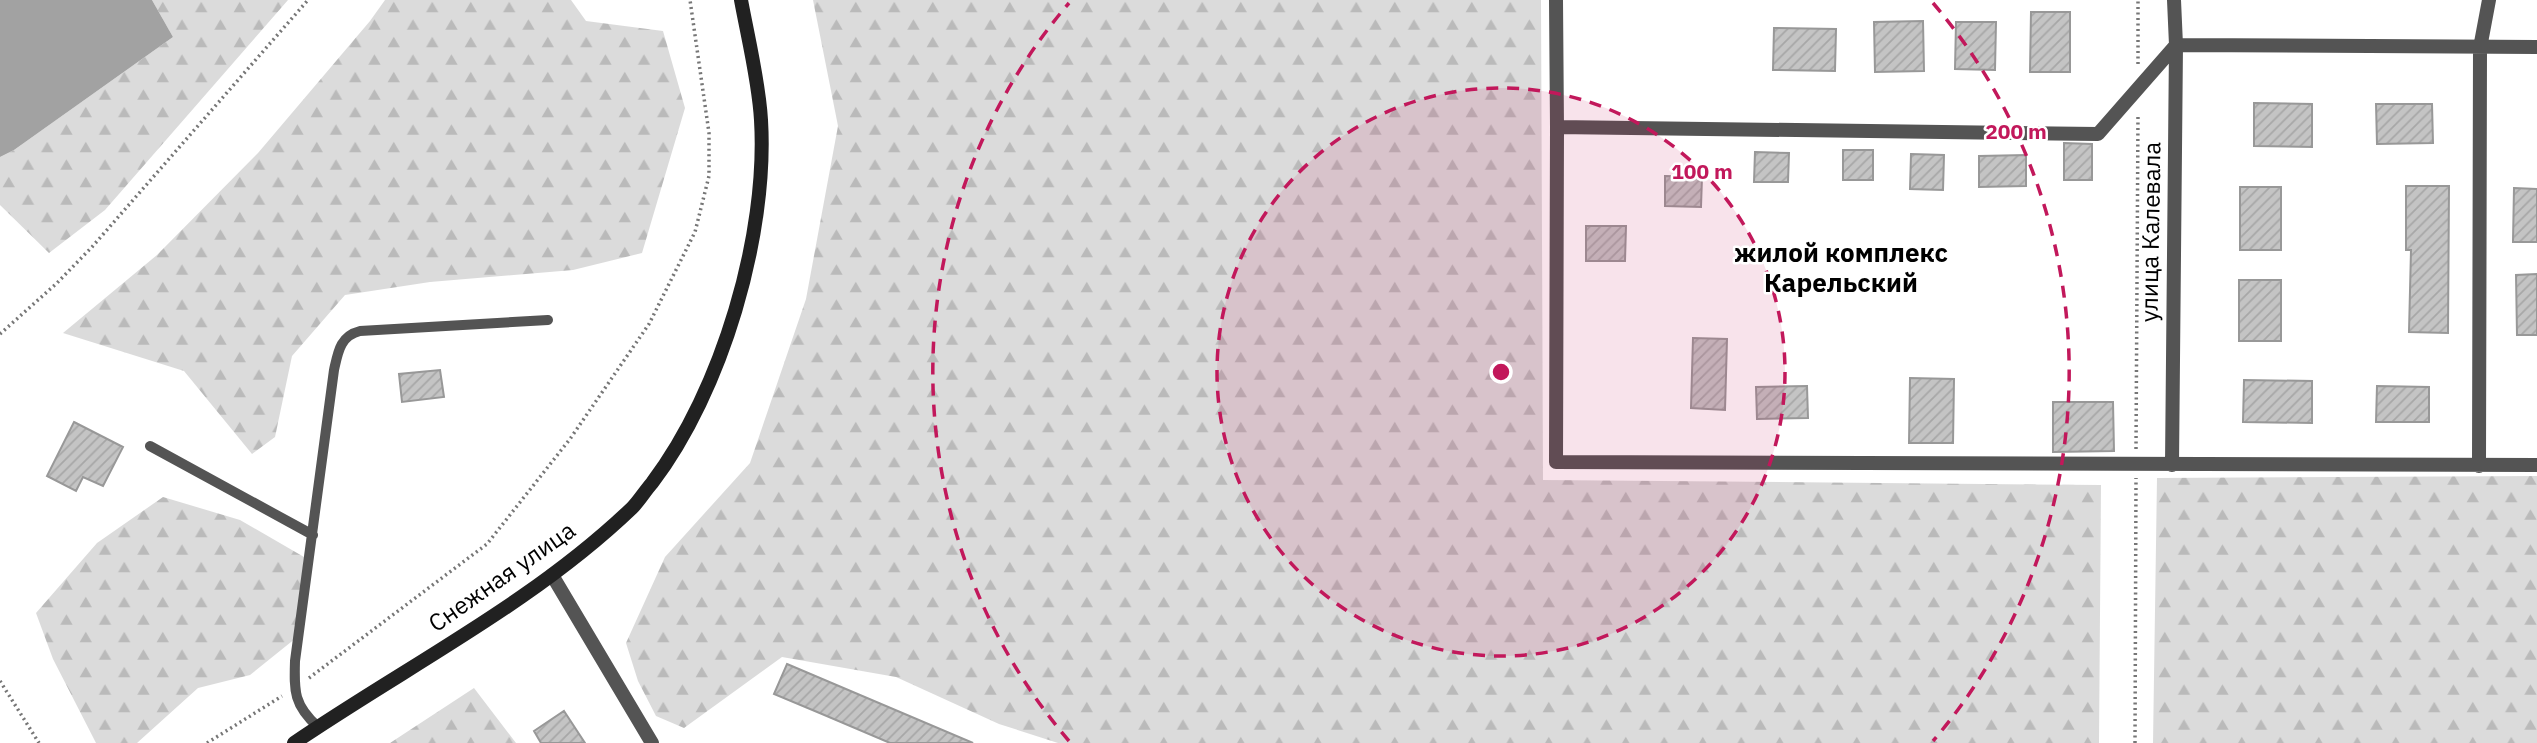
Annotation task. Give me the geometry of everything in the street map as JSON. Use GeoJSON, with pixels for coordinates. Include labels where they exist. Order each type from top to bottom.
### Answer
{"type":"FeatureCollection","features":[{"type":"Feature","properties":{"kind":"street","name":"Снежная улица"},"geometry":{"type":"LineString","coordinates":[[294,743],[552,575],[634,507],[673,455],[706,391],[728,332],[747,260],[761,178],[761,118],[741,0]]}},
{"type":"Feature","properties":{"kind":"street"},"geometry":{"type":"LineString","coordinates":[[1556,0],[1556,462],[2537,465]]}},
{"type":"Feature","properties":{"kind":"street","name":"улица Калевала"},"geometry":{"type":"LineString","coordinates":[[2172,465],[2176,45],[2174,0]]}},
{"type":"Feature","properties":{"kind":"street"},"geometry":{"type":"LineString","coordinates":[[2479,466],[2480,48],[2489,0]]}},
{"type":"Feature","properties":{"kind":"street"},"geometry":{"type":"LineString","coordinates":[[1557,127],[2098,134],[2176,45],[2537,47]]}},
{"type":"Feature","properties":{"kind":"street"},"geometry":{"type":"LineString","coordinates":[[552,575],[652,743]]}},
{"type":"Feature","properties":{"kind":"lane"},"geometry":{"type":"LineString","coordinates":[[318,727],[304,714],[294,689],[295,661],[334,370],[345,338],[360,331],[548,320]]}},
{"type":"Feature","properties":{"kind":"lane"},"geometry":{"type":"LineString","coordinates":[[150,446],[313,535]]}},
{"type":"Feature","properties":{"kind":"path"},"geometry":{"type":"LineString","coordinates":[[0,334],[57,284],[92,247],[308,0]]}},
{"type":"Feature","properties":{"kind":"path"},"geometry":{"type":"LineString","coordinates":[[207,743],[294,689],[487,544],[570,439],[649,324],[695,232],[709,176],[709,133],[690,0]]}},
{"type":"Feature","properties":{"kind":"path"},"geometry":{"type":"LineString","coordinates":[[2135,743],[2138,0]]}},
{"type":"Feature","properties":{"kind":"path"},"geometry":{"type":"LineString","coordinates":[[0,681],[39,743]]}},
{"type":"Feature","properties":{"kind":"green space"},"geometry":{"type":"Polygon","coordinates":[[[152,0],[288,0],[105,210],[49,253],[0,205],[0,157],[14,150],[173,37],[152,0]]]}},
{"type":"Feature","properties":{"kind":"green space"},"geometry":{"type":"Polygon","coordinates":[[[385,0],[571,0],[586,21],[663,31],[685,108],[642,253],[573,270],[430,282],[345,295],[292,356],[275,437],[252,454],[184,371],[63,333],[157,255],[258,153],[385,0]]]}},
{"type":"Feature","properties":{"kind":"green space"},"geometry":{"type":"Polygon","coordinates":[[[813,0],[1541,0],[1543,480],[2101,485],[2099,743],[1058,743],[999,724],[896,677],[782,657],[684,728],[656,716],[638,681],[626,643],[665,557],[750,463],[806,299],[838,126],[813,0]]]}},
{"type":"Feature","properties":{"kind":"green space"},"geometry":{"type":"Polygon","coordinates":[[[2537,476],[2537,743],[2153,743],[2157,478],[2537,476]]]}},
{"type":"Feature","properties":{"kind":"green space"},"geometry":{"type":"Polygon","coordinates":[[[163,497],[240,520],[304,557],[296,638],[250,675],[198,688],[137,743],[96,743],[53,659],[36,613],[97,543],[163,497]]]}},
{"type":"Feature","properties":{"kind":"green space"},"geometry":{"type":"Polygon","coordinates":[[[474,688],[516,743],[390,743],[474,688]]]}},
{"type":"Feature","properties":{"kind":"shaded area"},"geometry":{"type":"Polygon","coordinates":[[[0,0],[152,0],[173,37],[14,150],[0,157],[0,0]]]}},
{"type":"Feature","properties":{"kind":"building"},"geometry":{"type":"Polygon","coordinates":[[[2031,12],[2070,12],[2070,72],[2030,72],[2031,12]]]}},
{"type":"Feature","properties":{"kind":"building"},"geometry":{"type":"Polygon","coordinates":[[[1923,21],[1924,71],[1875,72],[1874,22],[1923,21]]]}},
{"type":"Feature","properties":{"kind":"building"},"geometry":{"type":"Polygon","coordinates":[[[1956,22],[1996,22],[1995,70],[1955,69],[1956,22]]]}},
{"type":"Feature","properties":{"kind":"building"},"geometry":{"type":"Polygon","coordinates":[[[1774,28],[1836,29],[1835,71],[1773,70],[1774,28]]]}},
{"type":"Feature","properties":{"kind":"building"},"geometry":{"type":"Polygon","coordinates":[[[2254,103],[2312,104],[2312,147],[2254,146],[2254,103]]]}},
{"type":"Feature","properties":{"kind":"building"},"geometry":{"type":"Polygon","coordinates":[[[2376,104],[2432,104],[2433,143],[2377,144],[2376,104]]]}},
{"type":"Feature","properties":{"kind":"building"},"geometry":{"type":"Polygon","coordinates":[[[2064,143],[2092,144],[2092,180],[2064,180],[2064,143]]]}},
{"type":"Feature","properties":{"kind":"building"},"geometry":{"type":"Polygon","coordinates":[[[1843,150],[1873,150],[1873,180],[1843,180],[1843,150]]]}},
{"type":"Feature","properties":{"kind":"building"},"geometry":{"type":"Polygon","coordinates":[[[1755,152],[1789,153],[1788,182],[1754,182],[1755,152]]]}},
{"type":"Feature","properties":{"kind":"building"},"geometry":{"type":"Polygon","coordinates":[[[1911,154],[1944,155],[1943,190],[1910,189],[1911,154]]]}},
{"type":"Feature","properties":{"kind":"building"},"geometry":{"type":"Polygon","coordinates":[[[2026,155],[2026,186],[1979,187],[1979,156],[2026,155]]]}},
{"type":"Feature","properties":{"kind":"building"},"geometry":{"type":"Polygon","coordinates":[[[1665,176],[1702,177],[1701,207],[1665,206],[1665,176]]]}},
{"type":"Feature","properties":{"kind":"building"},"geometry":{"type":"Polygon","coordinates":[[[2406,186],[2449,186],[2448,333],[2409,332],[2411,250],[2406,250],[2406,186]]]}},
{"type":"Feature","properties":{"kind":"building"},"geometry":{"type":"Polygon","coordinates":[[[2240,187],[2281,187],[2281,250],[2240,250],[2240,187]]]}},
{"type":"Feature","properties":{"kind":"building"},"geometry":{"type":"Polygon","coordinates":[[[2514,188],[2537,189],[2537,242],[2513,242],[2514,188]]]}},
{"type":"Feature","properties":{"kind":"building"},"geometry":{"type":"Polygon","coordinates":[[[1586,226],[1626,226],[1625,261],[1586,261],[1586,226]]]}},
{"type":"Feature","properties":{"kind":"building"},"geometry":{"type":"Polygon","coordinates":[[[2537,274],[2537,335],[2517,335],[2516,275],[2537,274]]]}},
{"type":"Feature","properties":{"kind":"building"},"geometry":{"type":"Polygon","coordinates":[[[2239,280],[2281,280],[2281,341],[2239,341],[2239,280]]]}},
{"type":"Feature","properties":{"kind":"building"},"geometry":{"type":"Polygon","coordinates":[[[1693,338],[1727,339],[1725,410],[1691,408],[1693,338]]]}},
{"type":"Feature","properties":{"kind":"building"},"geometry":{"type":"Polygon","coordinates":[[[440,370],[444,397],[402,402],[399,374],[440,370]]]}},
{"type":"Feature","properties":{"kind":"building"},"geometry":{"type":"Polygon","coordinates":[[[1910,378],[1954,379],[1953,443],[1909,443],[1910,378]]]}},
{"type":"Feature","properties":{"kind":"building"},"geometry":{"type":"Polygon","coordinates":[[[2244,380],[2312,381],[2312,423],[2243,422],[2244,380]]]}},
{"type":"Feature","properties":{"kind":"building"},"geometry":{"type":"Polygon","coordinates":[[[1807,386],[1808,418],[1757,419],[1756,387],[1807,386]]]}},
{"type":"Feature","properties":{"kind":"building"},"geometry":{"type":"Polygon","coordinates":[[[2377,386],[2429,387],[2429,422],[2376,422],[2377,386]]]}},
{"type":"Feature","properties":{"kind":"building"},"geometry":{"type":"Polygon","coordinates":[[[2053,402],[2113,402],[2114,451],[2053,452],[2053,402]]]}},
{"type":"Feature","properties":{"kind":"building"},"geometry":{"type":"Polygon","coordinates":[[[74,422],[123,447],[103,486],[83,477],[76,491],[47,476],[74,422]]]}},
{"type":"Feature","properties":{"kind":"building"},"geometry":{"type":"Polygon","coordinates":[[[787,664],[973,743],[890,743],[774,694],[787,664]]]}},
{"type":"Feature","properties":{"kind":"building"},"geometry":{"type":"Polygon","coordinates":[[[564,711],[585,743],[541,743],[534,731],[564,711]]]}},
{"type":"Feature","properties":{"kind":"district","name":"жилой комплекс Карельский"},"geometry":{"type":"Point","coordinates":[1841,268]}}]}
